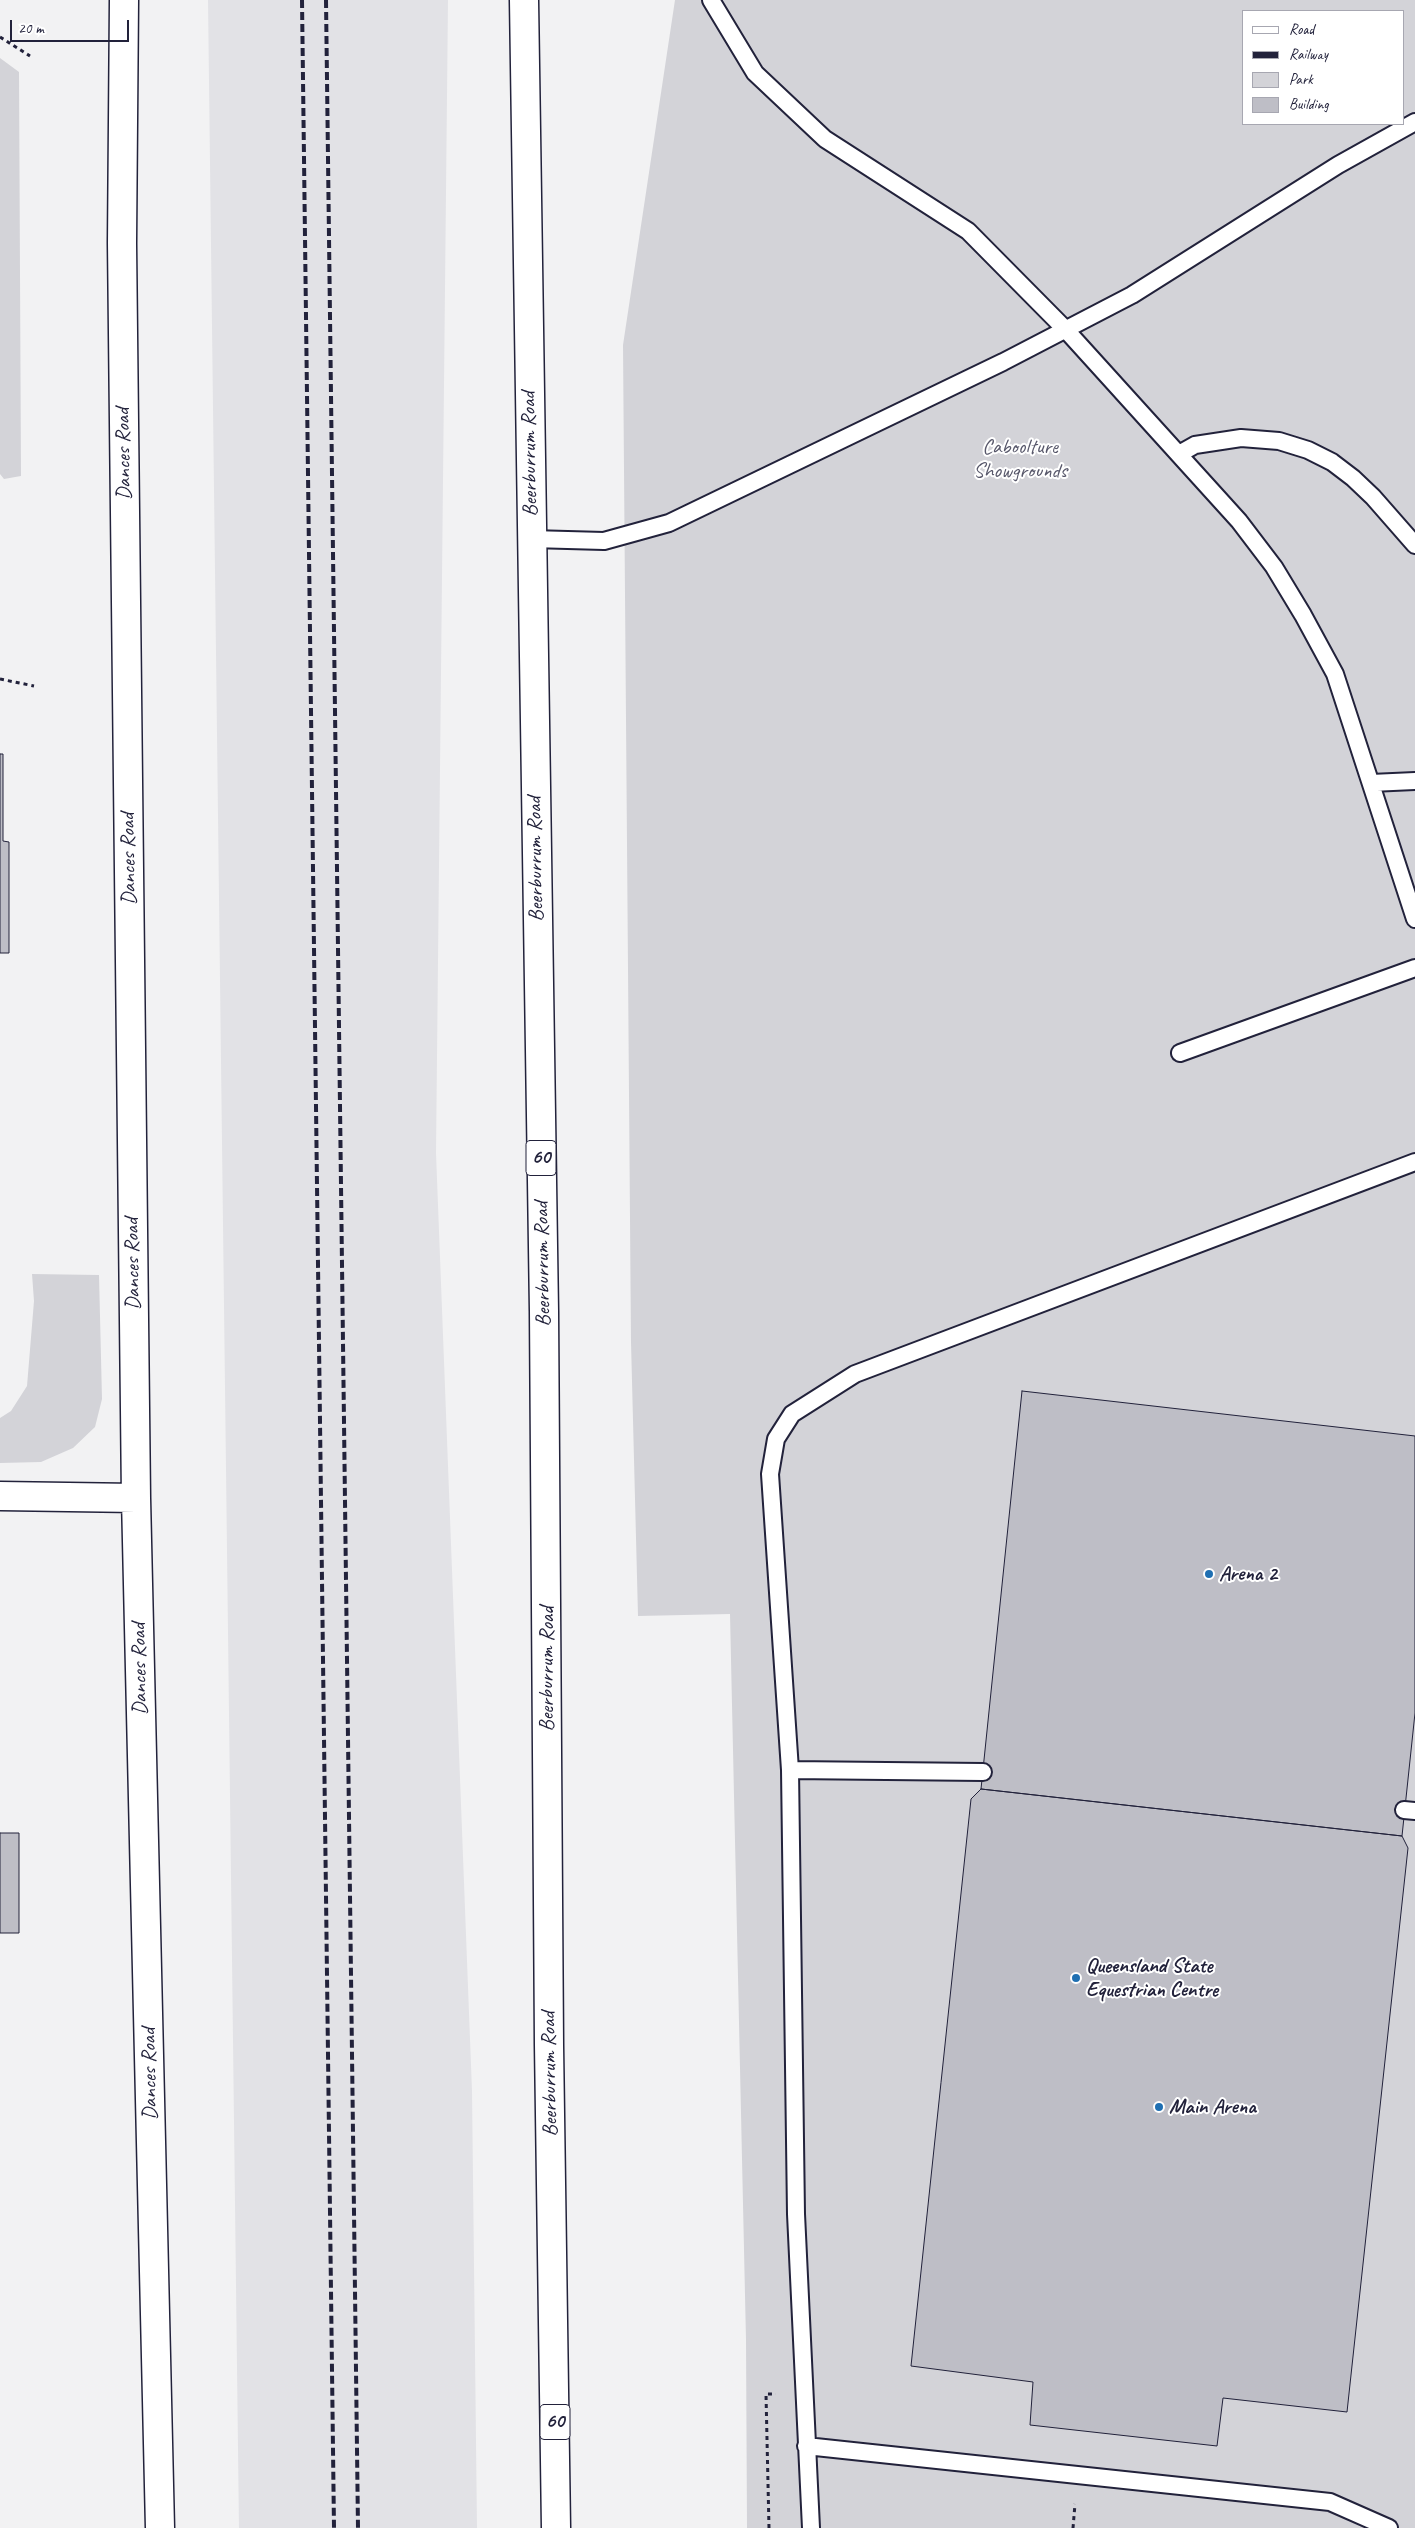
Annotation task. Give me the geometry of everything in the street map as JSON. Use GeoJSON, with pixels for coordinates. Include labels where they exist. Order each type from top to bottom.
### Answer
{"type":"FeatureCollection","features":[{"type":"Feature","properties":{"kind":"street","name":"Dances Road"},"geometry":{"type":"LineString","coordinates":[[124,0],[122,253],[136,1498],[160,2528]]}},
{"type":"Feature","properties":{"kind":"street","name":"Beerburrum Road"},"geometry":{"type":"LineString","coordinates":[[524,0],[544,1311],[549,2045],[556,2528]]}},
{"type":"Feature","properties":{"kind":"street"},"geometry":{"type":"LineString","coordinates":[[0,1496],[136,1498]]}},
{"type":"Feature","properties":{"kind":"lane"},"geometry":{"type":"LineString","coordinates":[[711,0],[755,73],[825,139],[968,231],[1066,330],[1239,521],[1274,567],[1304,615],[1335,674],[1415,919]]}},
{"type":"Feature","properties":{"kind":"lane"},"geometry":{"type":"LineString","coordinates":[[531,539],[604,541],[637,534],[669,523],[1003,362],[1132,295],[1338,165],[1415,122]]}},
{"type":"Feature","properties":{"kind":"lane"},"geometry":{"type":"LineString","coordinates":[[1179,454],[1195,445],[1241,438],[1279,441],[1308,450],[1332,462],[1353,478],[1373,497],[1415,545]]}},
{"type":"Feature","properties":{"kind":"lane"},"geometry":{"type":"LineString","coordinates":[[1371,783],[1415,782]]}},
{"type":"Feature","properties":{"kind":"lane"},"geometry":{"type":"LineString","coordinates":[[1180,1053],[1415,968]]}},
{"type":"Feature","properties":{"kind":"lane"},"geometry":{"type":"LineString","coordinates":[[811,2528],[796,2214],[790,1770],[770,1474],[776,1439],[792,1414],[855,1374],[1415,1162]]}},
{"type":"Feature","properties":{"kind":"lane"},"geometry":{"type":"LineString","coordinates":[[790,1770],[983,1772]]}},
{"type":"Feature","properties":{"kind":"lane"},"geometry":{"type":"LineString","coordinates":[[806,2446],[1330,2502],[1389,2528]]}},
{"type":"Feature","properties":{"kind":"path"},"geometry":{"type":"LineString","coordinates":[[0,37],[30,56]]}},
{"type":"Feature","properties":{"kind":"path"},"geometry":{"type":"LineString","coordinates":[[0,679],[34,686]]}},
{"type":"Feature","properties":{"kind":"path"},"geometry":{"type":"LineString","coordinates":[[768,2528],[766,2394],[804,2393]]}},
{"type":"Feature","properties":{"kind":"shaded area"},"geometry":{"type":"Polygon","coordinates":[[[208,0],[448,0],[436,1153],[472,2091],[477,2528],[239,2528],[208,0]]]}},
{"type":"Feature","properties":{"kind":"green space","name":"Caboolture Showgrounds"},"geometry":{"type":"Polygon","coordinates":[[[675,0],[1415,0],[1415,2528],[747,2528],[746,2340],[730,1614],[638,1616],[631,1342],[623,345],[675,0]]]}},
{"type":"Feature","properties":{"kind":"green space"},"geometry":{"type":"Polygon","coordinates":[[[0,58],[19,72],[21,476],[4,479],[0,474],[0,58]]]}},
{"type":"Feature","properties":{"kind":"green space"},"geometry":{"type":"Polygon","coordinates":[[[32,1274],[99,1275],[102,1399],[95,1427],[73,1448],[41,1462],[0,1463],[0,1418],[11,1411],[27,1386],[34,1301],[32,1274]]]}},
{"type":"Feature","properties":{"kind":"building"},"geometry":{"type":"Polygon","coordinates":[[[0,754],[3,754],[3,841],[9,842],[9,953],[0,953],[0,754]]]}},
{"type":"Feature","properties":{"kind":"building","name":"Arena 2"},"geometry":{"type":"Polygon","coordinates":[[[1022,1391],[1415,1436],[1415,1713],[1402,1836],[981,1789],[1022,1391]]]}},
{"type":"Feature","properties":{"kind":"building","name":"Main Arena"},"geometry":{"type":"Polygon","coordinates":[[[981,1789],[1402,1836],[1408,1848],[1347,2412],[1223,2398],[1217,2446],[1030,2425],[1033,2382],[911,2366],[971,1799],[981,1789]]]}},
{"type":"Feature","properties":{"kind":"building"},"geometry":{"type":"Polygon","coordinates":[[[0,1833],[19,1833],[19,1933],[0,1933],[0,1833]]]}},
{"type":"Feature","properties":{"kind":"railway"},"geometry":{"type":"LineString","coordinates":[[302,0],[334,2528]]}},
{"type":"Feature","properties":{"kind":"railway"},"geometry":{"type":"LineString","coordinates":[[326,0],[358,2528]]}},
{"type":"Feature","properties":{"kind":"place","name":"Arena 2"},"geometry":{"type":"Point","coordinates":[1209,1574]}},
{"type":"Feature","properties":{"kind":"place","name":"Queensland State Equestrian Centre"},"geometry":{"type":"Point","coordinates":[1076,1978]}},
{"type":"Feature","properties":{"kind":"place","name":"Main Arena"},"geometry":{"type":"Point","coordinates":[1159,2107]}}]}
